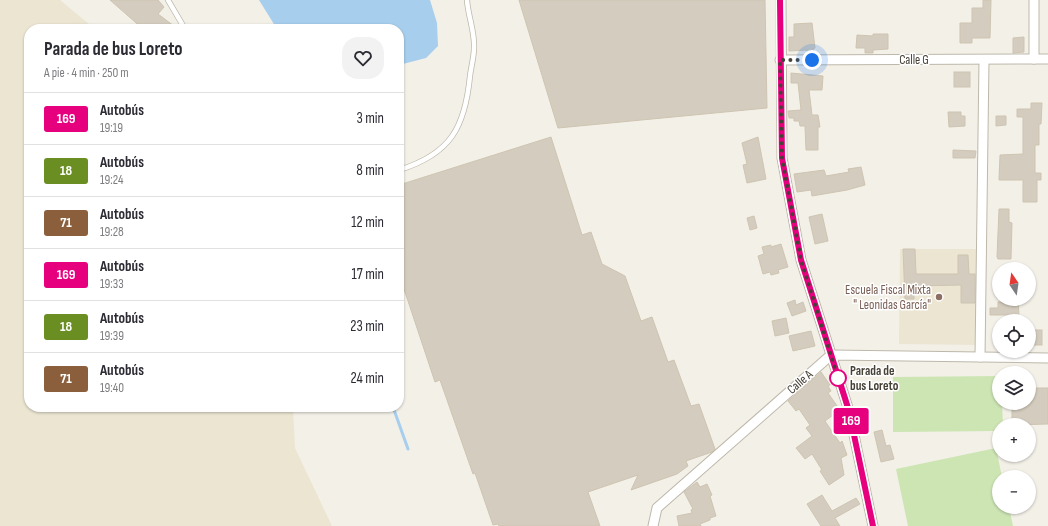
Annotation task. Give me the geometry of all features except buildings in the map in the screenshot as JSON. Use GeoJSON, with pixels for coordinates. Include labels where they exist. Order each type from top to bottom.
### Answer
{"type":"FeatureCollection","features":[{"type":"Feature","properties":{"kind":"street"},"geometry":{"type":"LineString","coordinates":[[780,0],[782,158],[801,260],[849,411],[873,526]]}},
{"type":"Feature","properties":{"kind":"street"},"geometry":{"type":"LineString","coordinates":[[1034,0],[1034,59]]}},
{"type":"Feature","properties":{"kind":"street","name":"Calle G"},"geometry":{"type":"LineString","coordinates":[[780,60],[1048,59]]}},
{"type":"Feature","properties":{"kind":"street"},"geometry":{"type":"LineString","coordinates":[[980,357],[984,60]]}},
{"type":"Feature","properties":{"kind":"street"},"geometry":{"type":"LineString","coordinates":[[831,355],[1048,358]]}},
{"type":"Feature","properties":{"kind":"street","name":"Calle A"},"geometry":{"type":"LineString","coordinates":[[653,526],[657,508],[831,355]]}},
{"type":"Feature","properties":{"kind":"lane"},"geometry":{"type":"LineString","coordinates":[[168,0],[182,24]]}},
{"type":"Feature","properties":{"kind":"lane"},"geometry":{"type":"LineString","coordinates":[[404,168],[425,160],[438,151],[446,144],[460,124],[468,97],[474,48],[467,0]]}},
{"type":"Feature","properties":{"kind":"shaded area"},"geometry":{"type":"Polygon","coordinates":[[[0,0],[60,0],[89,24],[24,24],[24,412],[293,412],[295,448],[332,526],[0,526],[0,0]]]}},
{"type":"Feature","properties":{"kind":"shaded area","name":"Escuela Fiscal Mixta \" Leonidas García\""},"geometry":{"type":"Polygon","coordinates":[[[900,249],[980,249],[978,345],[899,344],[900,249]]]}},
{"type":"Feature","properties":{"kind":"green space"},"geometry":{"type":"Polygon","coordinates":[[[992,376],[992,410],[1002,410],[1003,418],[992,418],[992,431],[893,432],[893,377],[992,376]]]}},
{"type":"Feature","properties":{"kind":"green space"},"geometry":{"type":"Polygon","coordinates":[[[992,449],[992,462],[999,462],[1001,470],[992,470],[992,514],[1010,514],[1013,526],[908,526],[896,469],[992,449]]]}},
{"type":"Feature","properties":{"kind":"water"},"geometry":{"type":"Polygon","coordinates":[[[259,0],[430,0],[437,23],[438,46],[426,58],[404,64],[404,24],[274,24],[259,0]]]}},
{"type":"Feature","properties":{"kind":"waterway"},"geometry":{"type":"LineString","coordinates":[[395,412],[408,449]]}},
{"type":"Feature","properties":{"kind":"bus line","name":"169"},"geometry":{"type":"LineString","coordinates":[[780,0],[782,158],[801,260],[849,411],[873,526]]}},
{"type":"Feature","properties":{"kind":"place","name":"Escuela Fiscal Mixta \" Leonidas García\""},"geometry":{"type":"Point","coordinates":[939,297]}},
{"type":"Feature","properties":{"kind":"place","name":"Parada de bus Loreto"},"geometry":{"type":"Point","coordinates":[838,378]}},
{"type":"Feature","properties":{"kind":"route"},"geometry":{"type":"LineString","coordinates":[[812,60],[780,60],[782,158],[801,260],[839,381],[838,378]]}}]}
